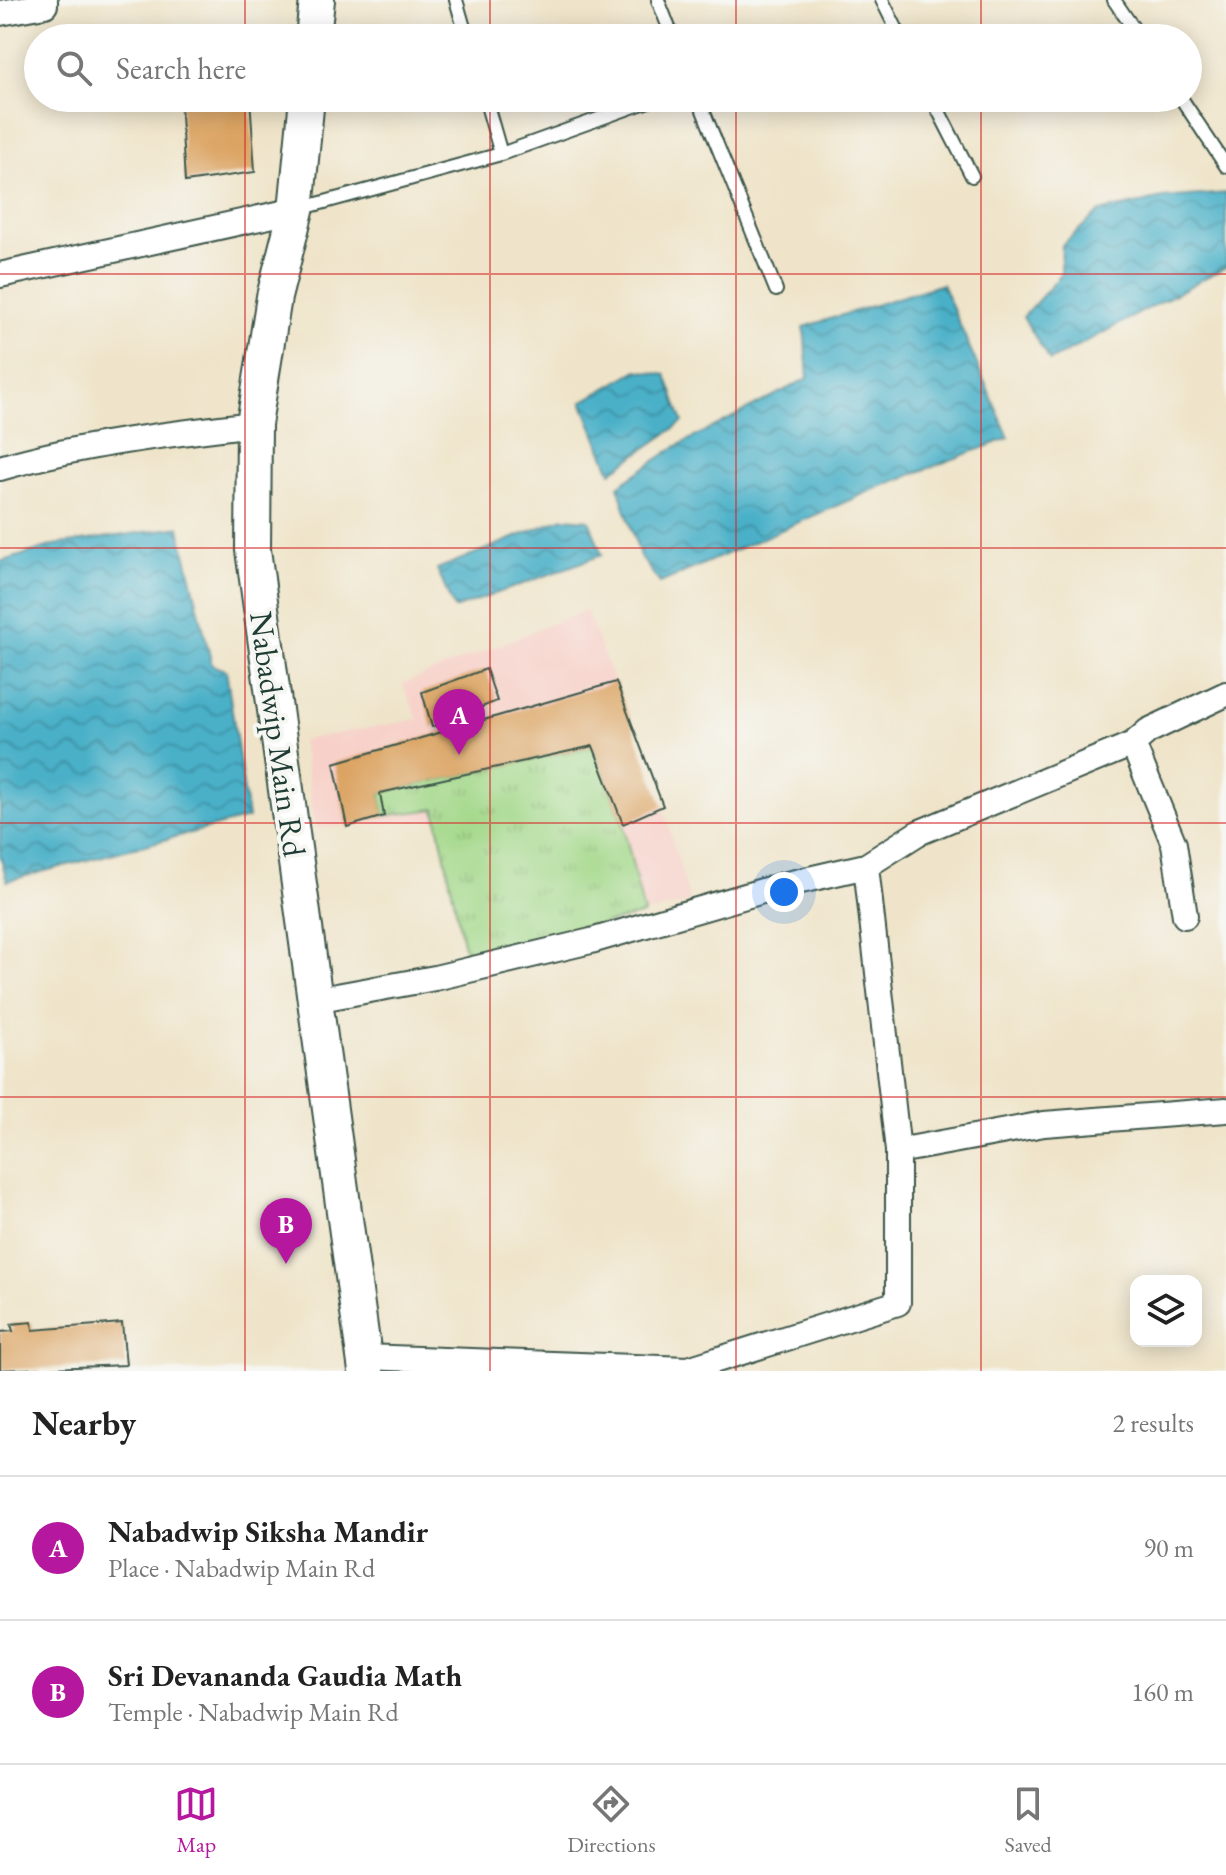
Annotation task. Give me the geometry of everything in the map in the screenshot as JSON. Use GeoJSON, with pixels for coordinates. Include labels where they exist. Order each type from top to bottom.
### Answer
{"type":"FeatureCollection","features":[{"type":"Feature","properties":{"kind":"street"},"geometry":{"type":"LineString","coordinates":[[0,13],[45,5],[45,0]]}},
{"type":"Feature","properties":{"kind":"street"},"geometry":{"type":"LineString","coordinates":[[314,24],[317,0]]}},
{"type":"Feature","properties":{"kind":"street","name":"Nabadwip Main Rd"},"geometry":{"type":"LineString","coordinates":[[306,112],[296,210],[274,297],[254,424],[253,550],[365,1364]]}},
{"type":"Feature","properties":{"kind":"street"},"geometry":{"type":"LineString","coordinates":[[0,275],[296,210]]}},
{"type":"Feature","properties":{"kind":"street"},"geometry":{"type":"LineString","coordinates":[[0,468],[45,455],[154,435],[254,424]]}},
{"type":"Feature","properties":{"kind":"street"},"geometry":{"type":"LineString","coordinates":[[315,1000],[435,978],[591,941],[783,885],[866,866],[918,833],[1133,744],[1148,731],[1226,694]]}},
{"type":"Feature","properties":{"kind":"street"},"geometry":{"type":"LineString","coordinates":[[1133,744],[1174,844],[1185,916]]}},
{"type":"Feature","properties":{"kind":"street"},"geometry":{"type":"LineString","coordinates":[[365,1364],[688,1369],[898,1303],[898,1151],[866,866]]}},
{"type":"Feature","properties":{"kind":"street"},"geometry":{"type":"LineString","coordinates":[[898,1151],[1044,1124],[1226,1110]]}},
{"type":"Feature","properties":{"kind":"lane"},"geometry":{"type":"LineString","coordinates":[[456,0],[463,24]]}},
{"type":"Feature","properties":{"kind":"lane"},"geometry":{"type":"LineString","coordinates":[[658,0],[667,24]]}},
{"type":"Feature","properties":{"kind":"lane"},"geometry":{"type":"LineString","coordinates":[[882,0],[894,24]]}},
{"type":"Feature","properties":{"kind":"lane"},"geometry":{"type":"LineString","coordinates":[[1114,0],[1130,24]]}},
{"type":"Feature","properties":{"kind":"lane"},"geometry":{"type":"LineString","coordinates":[[489,112],[501,154]]}},
{"type":"Feature","properties":{"kind":"lane"},"geometry":{"type":"LineString","coordinates":[[296,210],[501,154],[618,112]]}},
{"type":"Feature","properties":{"kind":"lane"},"geometry":{"type":"LineString","coordinates":[[704,112],[776,290]]}},
{"type":"Feature","properties":{"kind":"lane"},"geometry":{"type":"LineString","coordinates":[[939,112],[972,176]]}},
{"type":"Feature","properties":{"kind":"lane"},"geometry":{"type":"LineString","coordinates":[[1190,112],[1226,166]]}},
{"type":"Feature","properties":{"kind":"shaded area"},"geometry":{"type":"Polygon","coordinates":[[[586,610],[663,806],[690,902],[466,957],[436,819],[315,828],[302,740],[418,719],[402,684],[586,610]]]}},
{"type":"Feature","properties":{"kind":"green space"},"geometry":{"type":"Polygon","coordinates":[[[593,746],[623,824],[644,914],[466,957],[435,809],[384,816],[380,793],[593,746]]]}},
{"type":"Feature","properties":{"kind":"water"},"geometry":{"type":"Polygon","coordinates":[[[1226,193],[1226,267],[1050,361],[1023,317],[1061,275],[1062,245],[1099,212],[1163,198],[1226,193]]]}},
{"type":"Feature","properties":{"kind":"water"},"geometry":{"type":"Polygon","coordinates":[[[942,284],[1009,438],[884,485],[660,583],[640,556],[618,486],[675,447],[808,378],[804,327],[942,284]]]}},
{"type":"Feature","properties":{"kind":"water"},"geometry":{"type":"Polygon","coordinates":[[[637,370],[666,375],[683,422],[611,472],[582,402],[637,370]]]}},
{"type":"Feature","properties":{"kind":"water"},"geometry":{"type":"Polygon","coordinates":[[[563,518],[589,520],[602,555],[454,609],[437,569],[563,518]]]}},
{"type":"Feature","properties":{"kind":"water"},"geometry":{"type":"Polygon","coordinates":[[[179,527],[212,665],[226,670],[248,818],[7,881],[0,854],[0,562],[54,545],[179,527]]]}},
{"type":"Feature","properties":{"kind":"building"},"geometry":{"type":"Polygon","coordinates":[[[181,112],[251,112],[255,172],[185,182],[181,112]]]}},
{"type":"Feature","properties":{"kind":"building"},"geometry":{"type":"Polygon","coordinates":[[[486,669],[497,701],[432,727],[422,692],[486,669]]]}},
{"type":"Feature","properties":{"kind":"building"},"geometry":{"type":"Polygon","coordinates":[[[616,682],[663,806],[623,824],[593,746],[380,793],[384,816],[347,827],[334,763],[616,682]]]}},
{"type":"Feature","properties":{"kind":"building"},"geometry":{"type":"Polygon","coordinates":[[[32,1322],[33,1330],[122,1323],[126,1365],[0,1370],[0,1332],[13,1331],[11,1324],[32,1322]]]}},
{"type":"Feature","properties":{"kind":"place","name":"Nabadwip Siksha Mandir"},"geometry":{"type":"Point","coordinates":[459,755]}},
{"type":"Feature","properties":{"kind":"place","name":"Sri Devananda Gaudia Math"},"geometry":{"type":"Point","coordinates":[286,1264]}}]}
